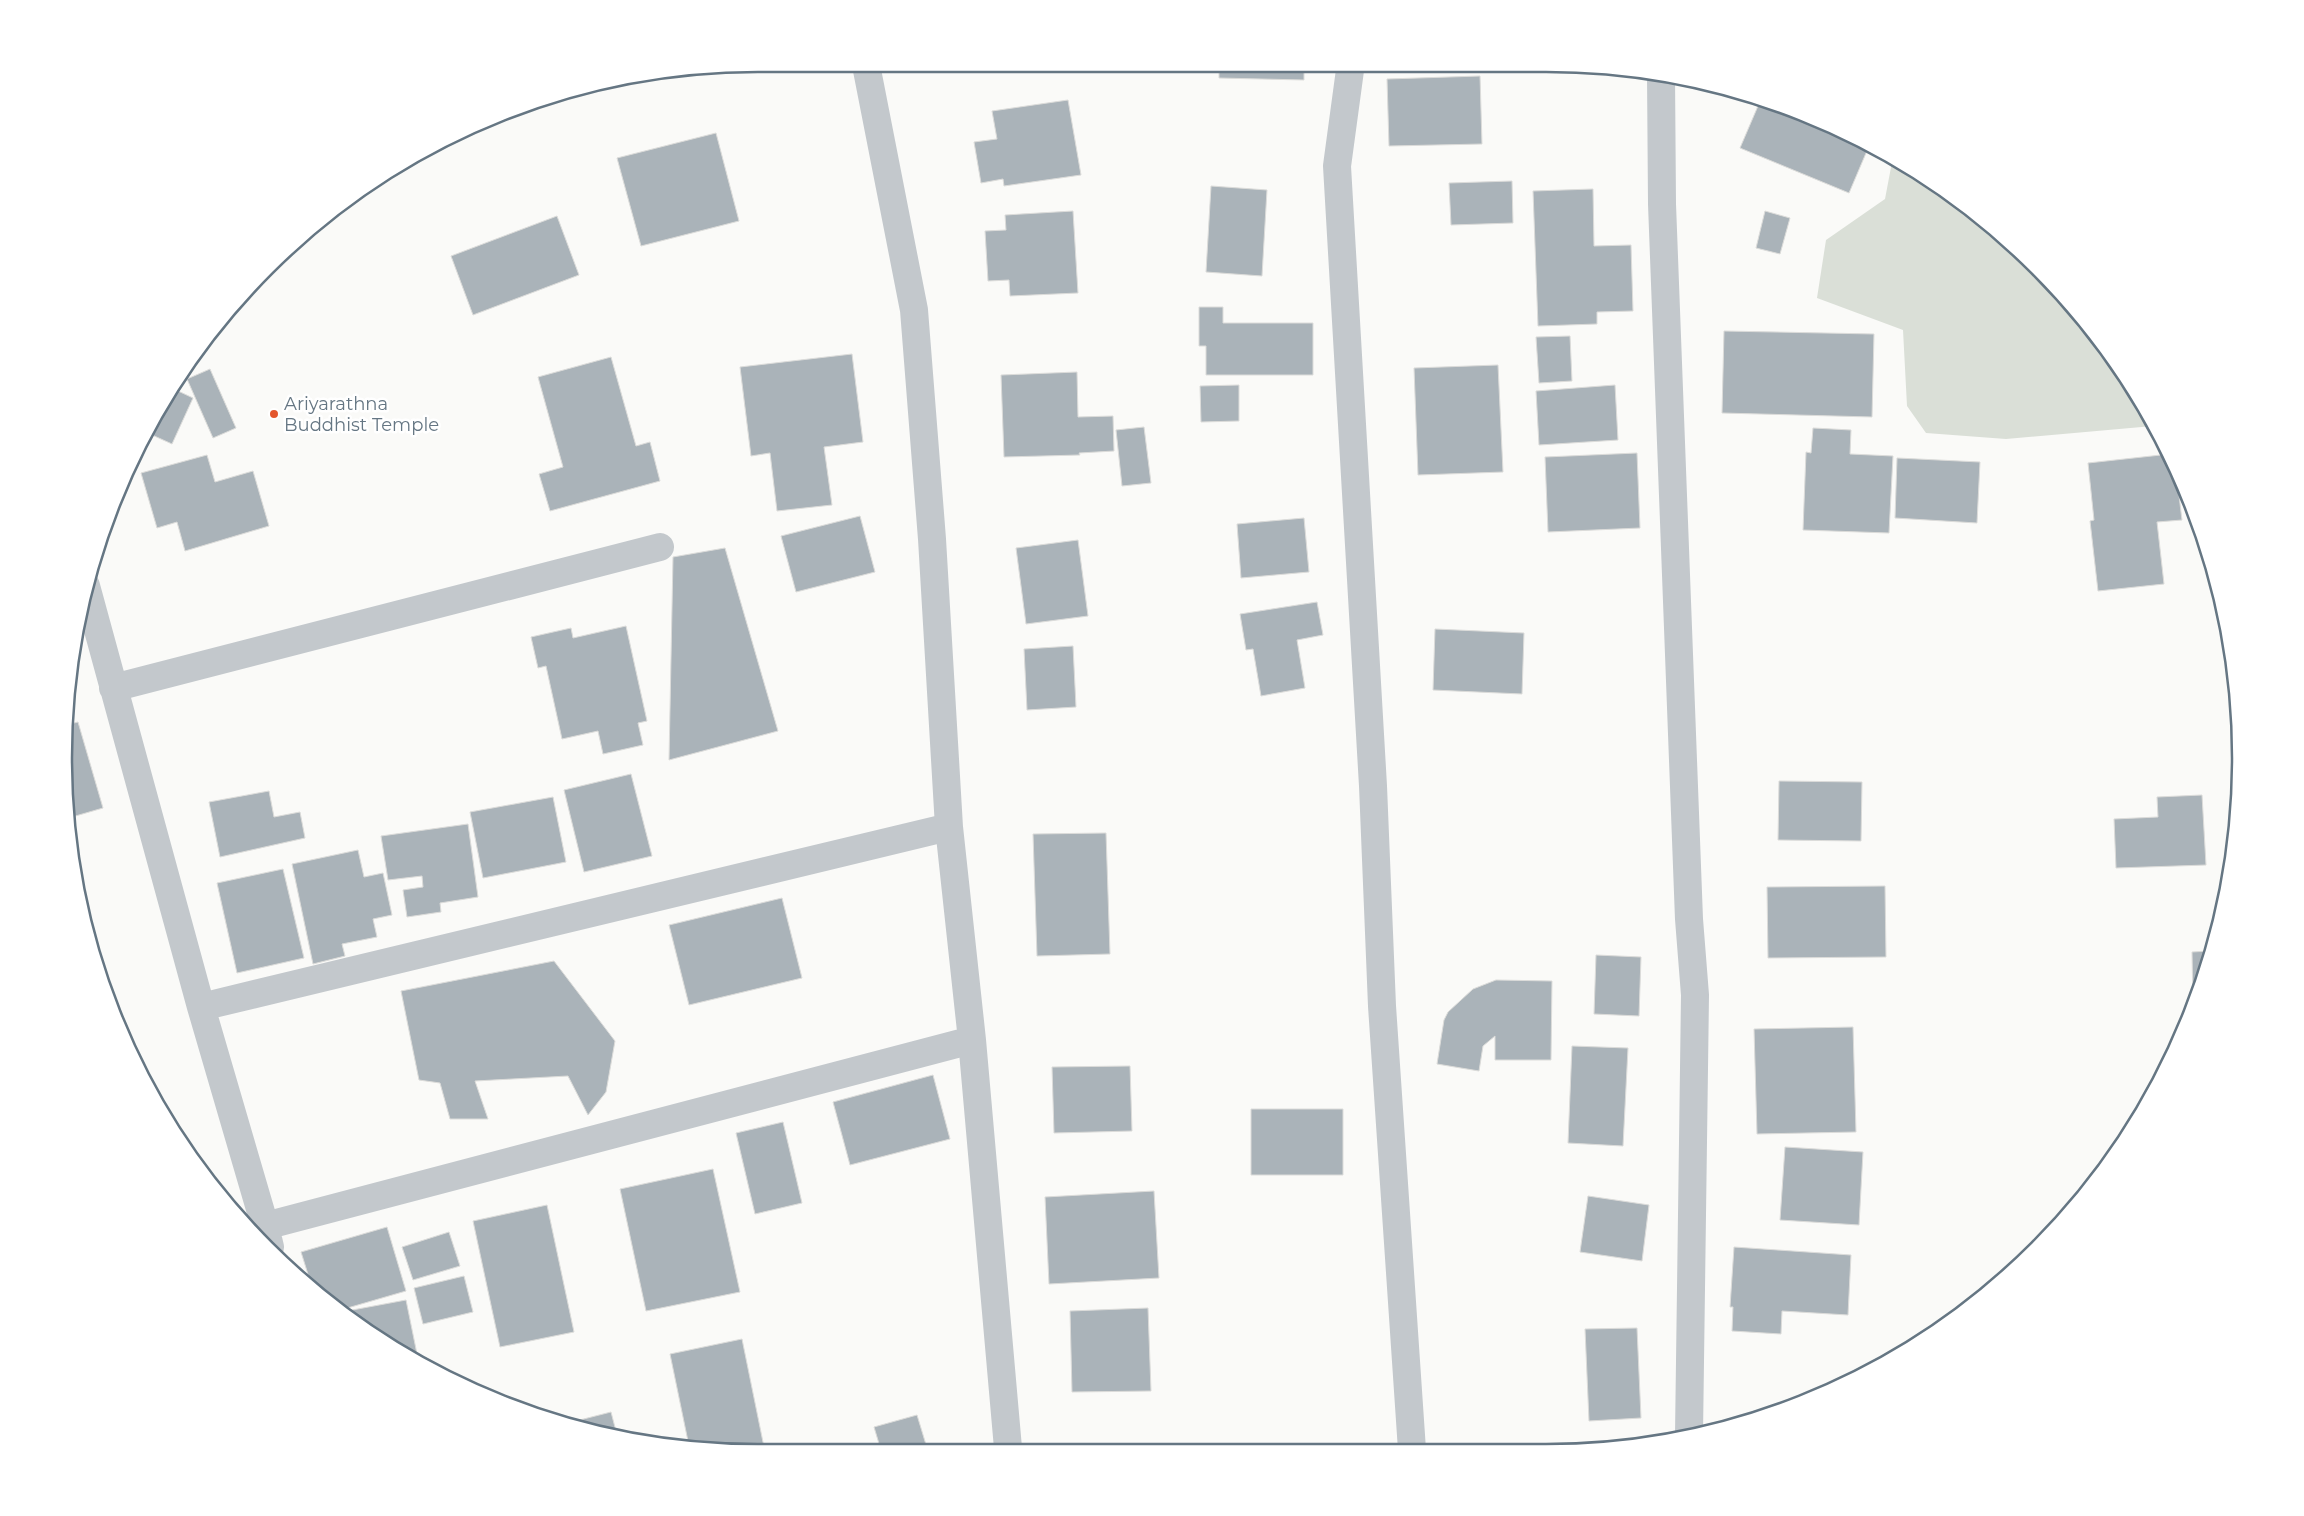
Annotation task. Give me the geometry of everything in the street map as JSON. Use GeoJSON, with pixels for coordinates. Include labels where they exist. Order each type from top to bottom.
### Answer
{"type":"FeatureCollection","features":[{"type":"Feature","properties":{"kind":"street"},"geometry":{"type":"LineString","coordinates":[[867,72],[914,310],[932,539],[949,828],[972,1040],[1008,1444]]}},
{"type":"Feature","properties":{"kind":"street"},"geometry":{"type":"LineString","coordinates":[[1350,72],[1337,166],[1374,786],[1382,1006],[1412,1444]]}},
{"type":"Feature","properties":{"kind":"street"},"geometry":{"type":"LineString","coordinates":[[1661,83],[1662,204],[1689,919],[1695,995],[1690,1428]]}},
{"type":"Feature","properties":{"kind":"street"},"geometry":{"type":"LineString","coordinates":[[113,688],[660,547]]}},
{"type":"Feature","properties":{"kind":"street"},"geometry":{"type":"LineString","coordinates":[[91,604],[201,1007],[268,1236],[972,1040]]}},
{"type":"Feature","properties":{"kind":"street"},"geometry":{"type":"LineString","coordinates":[[201,1007],[949,828]]}},
{"type":"Feature","properties":{"kind":"shaded area"},"geometry":{"type":"Polygon","coordinates":[[[1891,165],[1963,214],[1998,243],[2031,273],[2090,341],[2116,377],[2146,427],[2006,439],[1926,433],[1907,406],[1903,330],[1817,298],[1826,240],[1885,199],[1891,165]]]}},
{"type":"Feature","properties":{"kind":"building"},"geometry":{"type":"Polygon","coordinates":[[[1219,72],[1304,72],[1304,80],[1219,78],[1219,72]]]}},
{"type":"Feature","properties":{"kind":"building"},"geometry":{"type":"Polygon","coordinates":[[[1480,76],[1482,144],[1389,146],[1387,79],[1480,76]]]}},
{"type":"Feature","properties":{"kind":"building"},"geometry":{"type":"Polygon","coordinates":[[[1068,100],[1081,175],[1004,186],[1003,179],[981,183],[974,142],[997,139],[992,111],[1068,100]]]}},
{"type":"Feature","properties":{"kind":"building"},"geometry":{"type":"Polygon","coordinates":[[[1758,107],[1808,125],[1866,152],[1849,193],[1740,148],[1758,107]]]}},
{"type":"Feature","properties":{"kind":"building"},"geometry":{"type":"Polygon","coordinates":[[[716,133],[739,221],[641,246],[617,158],[716,133]]]}},
{"type":"Feature","properties":{"kind":"building"},"geometry":{"type":"Polygon","coordinates":[[[1512,181],[1513,223],[1451,225],[1449,183],[1512,181]]]}},
{"type":"Feature","properties":{"kind":"building"},"geometry":{"type":"Polygon","coordinates":[[[1211,186],[1267,190],[1262,276],[1206,272],[1211,186]]]}},
{"type":"Feature","properties":{"kind":"building"},"geometry":{"type":"Polygon","coordinates":[[[1593,189],[1594,246],[1631,245],[1633,311],[1597,312],[1597,324],[1538,326],[1533,191],[1593,189]]]}},
{"type":"Feature","properties":{"kind":"building"},"geometry":{"type":"Polygon","coordinates":[[[1073,211],[1078,293],[1010,296],[1009,280],[988,281],[985,231],[1006,230],[1005,215],[1073,211]]]}},
{"type":"Feature","properties":{"kind":"building"},"geometry":{"type":"Polygon","coordinates":[[[1765,211],[1790,218],[1780,254],[1756,248],[1765,211]]]}},
{"type":"Feature","properties":{"kind":"building"},"geometry":{"type":"Polygon","coordinates":[[[557,216],[579,275],[473,315],[451,256],[557,216]]]}},
{"type":"Feature","properties":{"kind":"building"},"geometry":{"type":"Polygon","coordinates":[[[1199,307],[1223,307],[1223,323],[1313,323],[1313,375],[1206,375],[1206,346],[1199,346],[1199,307]]]}},
{"type":"Feature","properties":{"kind":"building"},"geometry":{"type":"Polygon","coordinates":[[[1724,331],[1874,334],[1872,417],[1722,413],[1724,331]]]}},
{"type":"Feature","properties":{"kind":"building"},"geometry":{"type":"Polygon","coordinates":[[[1570,336],[1572,381],[1539,383],[1536,337],[1570,336]]]}},
{"type":"Feature","properties":{"kind":"building"},"geometry":{"type":"Polygon","coordinates":[[[852,354],[863,442],[824,447],[832,505],[777,511],[770,453],[751,456],[740,367],[852,354]]]}},
{"type":"Feature","properties":{"kind":"building"},"geometry":{"type":"Polygon","coordinates":[[[611,357],[636,446],[650,442],[660,481],[550,511],[539,474],[563,467],[538,377],[611,357]]]}},
{"type":"Feature","properties":{"kind":"building"},"geometry":{"type":"Polygon","coordinates":[[[1498,365],[1503,472],[1418,475],[1414,368],[1498,365]]]}},
{"type":"Feature","properties":{"kind":"building"},"geometry":{"type":"Polygon","coordinates":[[[210,369],[236,428],[213,438],[187,379],[210,369]]]}},
{"type":"Feature","properties":{"kind":"building"},"geometry":{"type":"Polygon","coordinates":[[[1077,372],[1078,417],[1113,416],[1114,451],[1079,453],[1080,455],[1004,457],[1001,375],[1077,372]]]}},
{"type":"Feature","properties":{"kind":"building"},"geometry":{"type":"Polygon","coordinates":[[[1239,385],[1239,421],[1201,422],[1200,386],[1239,385]]]}},
{"type":"Feature","properties":{"kind":"building"},"geometry":{"type":"Polygon","coordinates":[[[1615,385],[1618,440],[1539,445],[1536,391],[1615,385]]]}},
{"type":"Feature","properties":{"kind":"building"},"geometry":{"type":"Polygon","coordinates":[[[179,391],[193,398],[172,444],[153,435],[179,391]]]}},
{"type":"Feature","properties":{"kind":"building"},"geometry":{"type":"Polygon","coordinates":[[[1144,427],[1151,483],[1122,486],[1116,430],[1144,427]]]}},
{"type":"Feature","properties":{"kind":"building"},"geometry":{"type":"Polygon","coordinates":[[[1813,428],[1851,430],[1850,454],[1893,456],[1889,533],[1803,530],[1806,452],[1811,453],[1813,428]]]}},
{"type":"Feature","properties":{"kind":"building"},"geometry":{"type":"Polygon","coordinates":[[[1637,453],[1640,528],[1548,532],[1545,457],[1637,453]]]}},
{"type":"Feature","properties":{"kind":"building"},"geometry":{"type":"Polygon","coordinates":[[[207,455],[215,482],[253,471],[269,526],[185,551],[177,522],[157,528],[141,473],[207,455]]]}},
{"type":"Feature","properties":{"kind":"building"},"geometry":{"type":"Polygon","coordinates":[[[2161,455],[2179,496],[2182,520],[2157,522],[2164,584],[2098,591],[2090,521],[2094,520],[2088,463],[2161,455]]]}},
{"type":"Feature","properties":{"kind":"building"},"geometry":{"type":"Polygon","coordinates":[[[1897,458],[1980,462],[1977,523],[1895,518],[1897,458]]]}},
{"type":"Feature","properties":{"kind":"building"},"geometry":{"type":"Polygon","coordinates":[[[860,516],[875,572],[796,592],[781,536],[860,516]]]}},
{"type":"Feature","properties":{"kind":"building"},"geometry":{"type":"Polygon","coordinates":[[[1304,518],[1309,572],[1241,578],[1237,524],[1304,518]]]}},
{"type":"Feature","properties":{"kind":"building"},"geometry":{"type":"Polygon","coordinates":[[[1078,540],[1088,616],[1026,624],[1016,548],[1078,540]]]}},
{"type":"Feature","properties":{"kind":"building"},"geometry":{"type":"Polygon","coordinates":[[[725,548],[778,731],[669,760],[673,557],[725,548]]]}},
{"type":"Feature","properties":{"kind":"building"},"geometry":{"type":"Polygon","coordinates":[[[1317,602],[1323,635],[1297,640],[1305,688],[1261,696],[1253,649],[1246,650],[1240,614],[1317,602]]]}},
{"type":"Feature","properties":{"kind":"building"},"geometry":{"type":"Polygon","coordinates":[[[626,626],[647,721],[638,723],[643,745],[603,754],[598,731],[562,739],[546,666],[538,668],[531,637],[571,628],[573,638],[626,626]]]}},
{"type":"Feature","properties":{"kind":"building"},"geometry":{"type":"Polygon","coordinates":[[[1435,629],[1524,633],[1522,694],[1433,690],[1435,629]]]}},
{"type":"Feature","properties":{"kind":"building"},"geometry":{"type":"Polygon","coordinates":[[[1073,646],[1076,707],[1027,710],[1024,649],[1073,646]]]}},
{"type":"Feature","properties":{"kind":"building"},"geometry":{"type":"Polygon","coordinates":[[[78,722],[103,808],[75,816],[72,758],[74,723],[78,722]]]}},
{"type":"Feature","properties":{"kind":"building"},"geometry":{"type":"Polygon","coordinates":[[[631,774],[652,856],[584,872],[564,790],[631,774]]]}},
{"type":"Feature","properties":{"kind":"building"},"geometry":{"type":"Polygon","coordinates":[[[1779,781],[1862,782],[1861,841],[1778,840],[1779,781]]]}},
{"type":"Feature","properties":{"kind":"building"},"geometry":{"type":"Polygon","coordinates":[[[269,791],[274,817],[300,812],[305,838],[220,857],[209,802],[269,791]]]}},
{"type":"Feature","properties":{"kind":"building"},"geometry":{"type":"Polygon","coordinates":[[[2202,795],[2206,865],[2116,868],[2114,819],[2158,817],[2157,797],[2202,795]]]}},
{"type":"Feature","properties":{"kind":"building"},"geometry":{"type":"Polygon","coordinates":[[[553,797],[566,862],[483,878],[470,812],[553,797]]]}},
{"type":"Feature","properties":{"kind":"building"},"geometry":{"type":"Polygon","coordinates":[[[468,824],[478,897],[440,903],[441,912],[407,917],[403,890],[423,887],[422,876],[388,880],[381,836],[468,824]]]}},
{"type":"Feature","properties":{"kind":"building"},"geometry":{"type":"Polygon","coordinates":[[[1106,833],[1110,954],[1037,956],[1033,834],[1106,833]]]}},
{"type":"Feature","properties":{"kind":"building"},"geometry":{"type":"Polygon","coordinates":[[[358,850],[364,877],[383,873],[392,915],[373,919],[377,937],[342,944],[345,956],[313,964],[292,864],[358,850]]]}},
{"type":"Feature","properties":{"kind":"building"},"geometry":{"type":"Polygon","coordinates":[[[283,869],[304,958],[237,973],[217,883],[283,869]]]}},
{"type":"Feature","properties":{"kind":"building"},"geometry":{"type":"Polygon","coordinates":[[[1885,886],[1886,957],[1768,958],[1767,887],[1885,886]]]}},
{"type":"Feature","properties":{"kind":"building"},"geometry":{"type":"Polygon","coordinates":[[[782,898],[802,978],[689,1005],[669,925],[782,898]]]}},
{"type":"Feature","properties":{"kind":"building"},"geometry":{"type":"Polygon","coordinates":[[[2203,951],[2193,984],[2192,952],[2203,951]]]}},
{"type":"Feature","properties":{"kind":"building"},"geometry":{"type":"Polygon","coordinates":[[[1596,955],[1641,957],[1639,1016],[1594,1014],[1596,955]]]}},
{"type":"Feature","properties":{"kind":"building"},"geometry":{"type":"Polygon","coordinates":[[[554,961],[615,1041],[606,1092],[588,1115],[568,1076],[475,1081],[488,1119],[450,1119],[440,1083],[419,1080],[401,991],[554,961]]]}},
{"type":"Feature","properties":{"kind":"building"},"geometry":{"type":"Polygon","coordinates":[[[1496,980],[1552,981],[1551,1060],[1495,1060],[1495,1036],[1483,1046],[1479,1071],[1437,1064],[1444,1020],[1448,1012],[1473,989],[1496,980]]]}},
{"type":"Feature","properties":{"kind":"building"},"geometry":{"type":"Polygon","coordinates":[[[1853,1027],[1856,1132],[1757,1134],[1754,1029],[1853,1027]]]}},
{"type":"Feature","properties":{"kind":"building"},"geometry":{"type":"Polygon","coordinates":[[[1572,1046],[1628,1048],[1623,1146],[1568,1143],[1572,1046]]]}},
{"type":"Feature","properties":{"kind":"building"},"geometry":{"type":"Polygon","coordinates":[[[1130,1066],[1132,1131],[1054,1133],[1052,1067],[1130,1066]]]}},
{"type":"Feature","properties":{"kind":"building"},"geometry":{"type":"Polygon","coordinates":[[[933,1075],[950,1139],[850,1165],[833,1102],[933,1075]]]}},
{"type":"Feature","properties":{"kind":"building"},"geometry":{"type":"Polygon","coordinates":[[[1251,1109],[1343,1109],[1343,1175],[1251,1175],[1251,1109]]]}},
{"type":"Feature","properties":{"kind":"building"},"geometry":{"type":"Polygon","coordinates":[[[783,1122],[802,1203],[755,1214],[736,1133],[783,1122]]]}},
{"type":"Feature","properties":{"kind":"building"},"geometry":{"type":"Polygon","coordinates":[[[1785,1147],[1863,1152],[1859,1225],[1780,1220],[1785,1147]]]}},
{"type":"Feature","properties":{"kind":"building"},"geometry":{"type":"Polygon","coordinates":[[[713,1169],[740,1292],[646,1311],[620,1189],[713,1169]]]}},
{"type":"Feature","properties":{"kind":"building"},"geometry":{"type":"Polygon","coordinates":[[[1154,1191],[1159,1278],[1049,1284],[1045,1197],[1154,1191]]]}},
{"type":"Feature","properties":{"kind":"building"},"geometry":{"type":"Polygon","coordinates":[[[1588,1196],[1649,1205],[1642,1261],[1580,1252],[1588,1196]]]}},
{"type":"Feature","properties":{"kind":"building"},"geometry":{"type":"Polygon","coordinates":[[[547,1205],[574,1332],[500,1347],[473,1221],[547,1205]]]}},
{"type":"Feature","properties":{"kind":"building"},"geometry":{"type":"Polygon","coordinates":[[[387,1227],[406,1291],[349,1308],[308,1275],[301,1252],[387,1227]]]}},
{"type":"Feature","properties":{"kind":"building"},"geometry":{"type":"Polygon","coordinates":[[[449,1232],[460,1266],[413,1280],[402,1247],[449,1232]]]}},
{"type":"Feature","properties":{"kind":"building"},"geometry":{"type":"Polygon","coordinates":[[[1734,1247],[1851,1255],[1848,1315],[1782,1311],[1781,1334],[1732,1331],[1733,1307],[1730,1307],[1734,1247]]]}},
{"type":"Feature","properties":{"kind":"building"},"geometry":{"type":"Polygon","coordinates":[[[464,1276],[473,1312],[423,1324],[414,1288],[464,1276]]]}},
{"type":"Feature","properties":{"kind":"building"},"geometry":{"type":"Polygon","coordinates":[[[406,1300],[417,1353],[377,1328],[352,1310],[406,1300]]]}},
{"type":"Feature","properties":{"kind":"building"},"geometry":{"type":"Polygon","coordinates":[[[1148,1308],[1151,1391],[1072,1392],[1070,1311],[1148,1308]]]}},
{"type":"Feature","properties":{"kind":"building"},"geometry":{"type":"Polygon","coordinates":[[[1637,1328],[1641,1418],[1589,1421],[1585,1329],[1637,1328]]]}},
{"type":"Feature","properties":{"kind":"building"},"geometry":{"type":"Polygon","coordinates":[[[742,1339],[763,1444],[688,1440],[670,1354],[742,1339]]]}},
{"type":"Feature","properties":{"kind":"building"},"geometry":{"type":"Polygon","coordinates":[[[611,1412],[615,1428],[581,1420],[611,1412]]]}},
{"type":"Feature","properties":{"kind":"building"},"geometry":{"type":"Polygon","coordinates":[[[917,1415],[926,1444],[879,1444],[874,1427],[917,1415]]]}},
{"type":"Feature","properties":{"kind":"place","name":"Ariyarathna Buddhist Temple"},"geometry":{"type":"Point","coordinates":[274,414]}}]}
